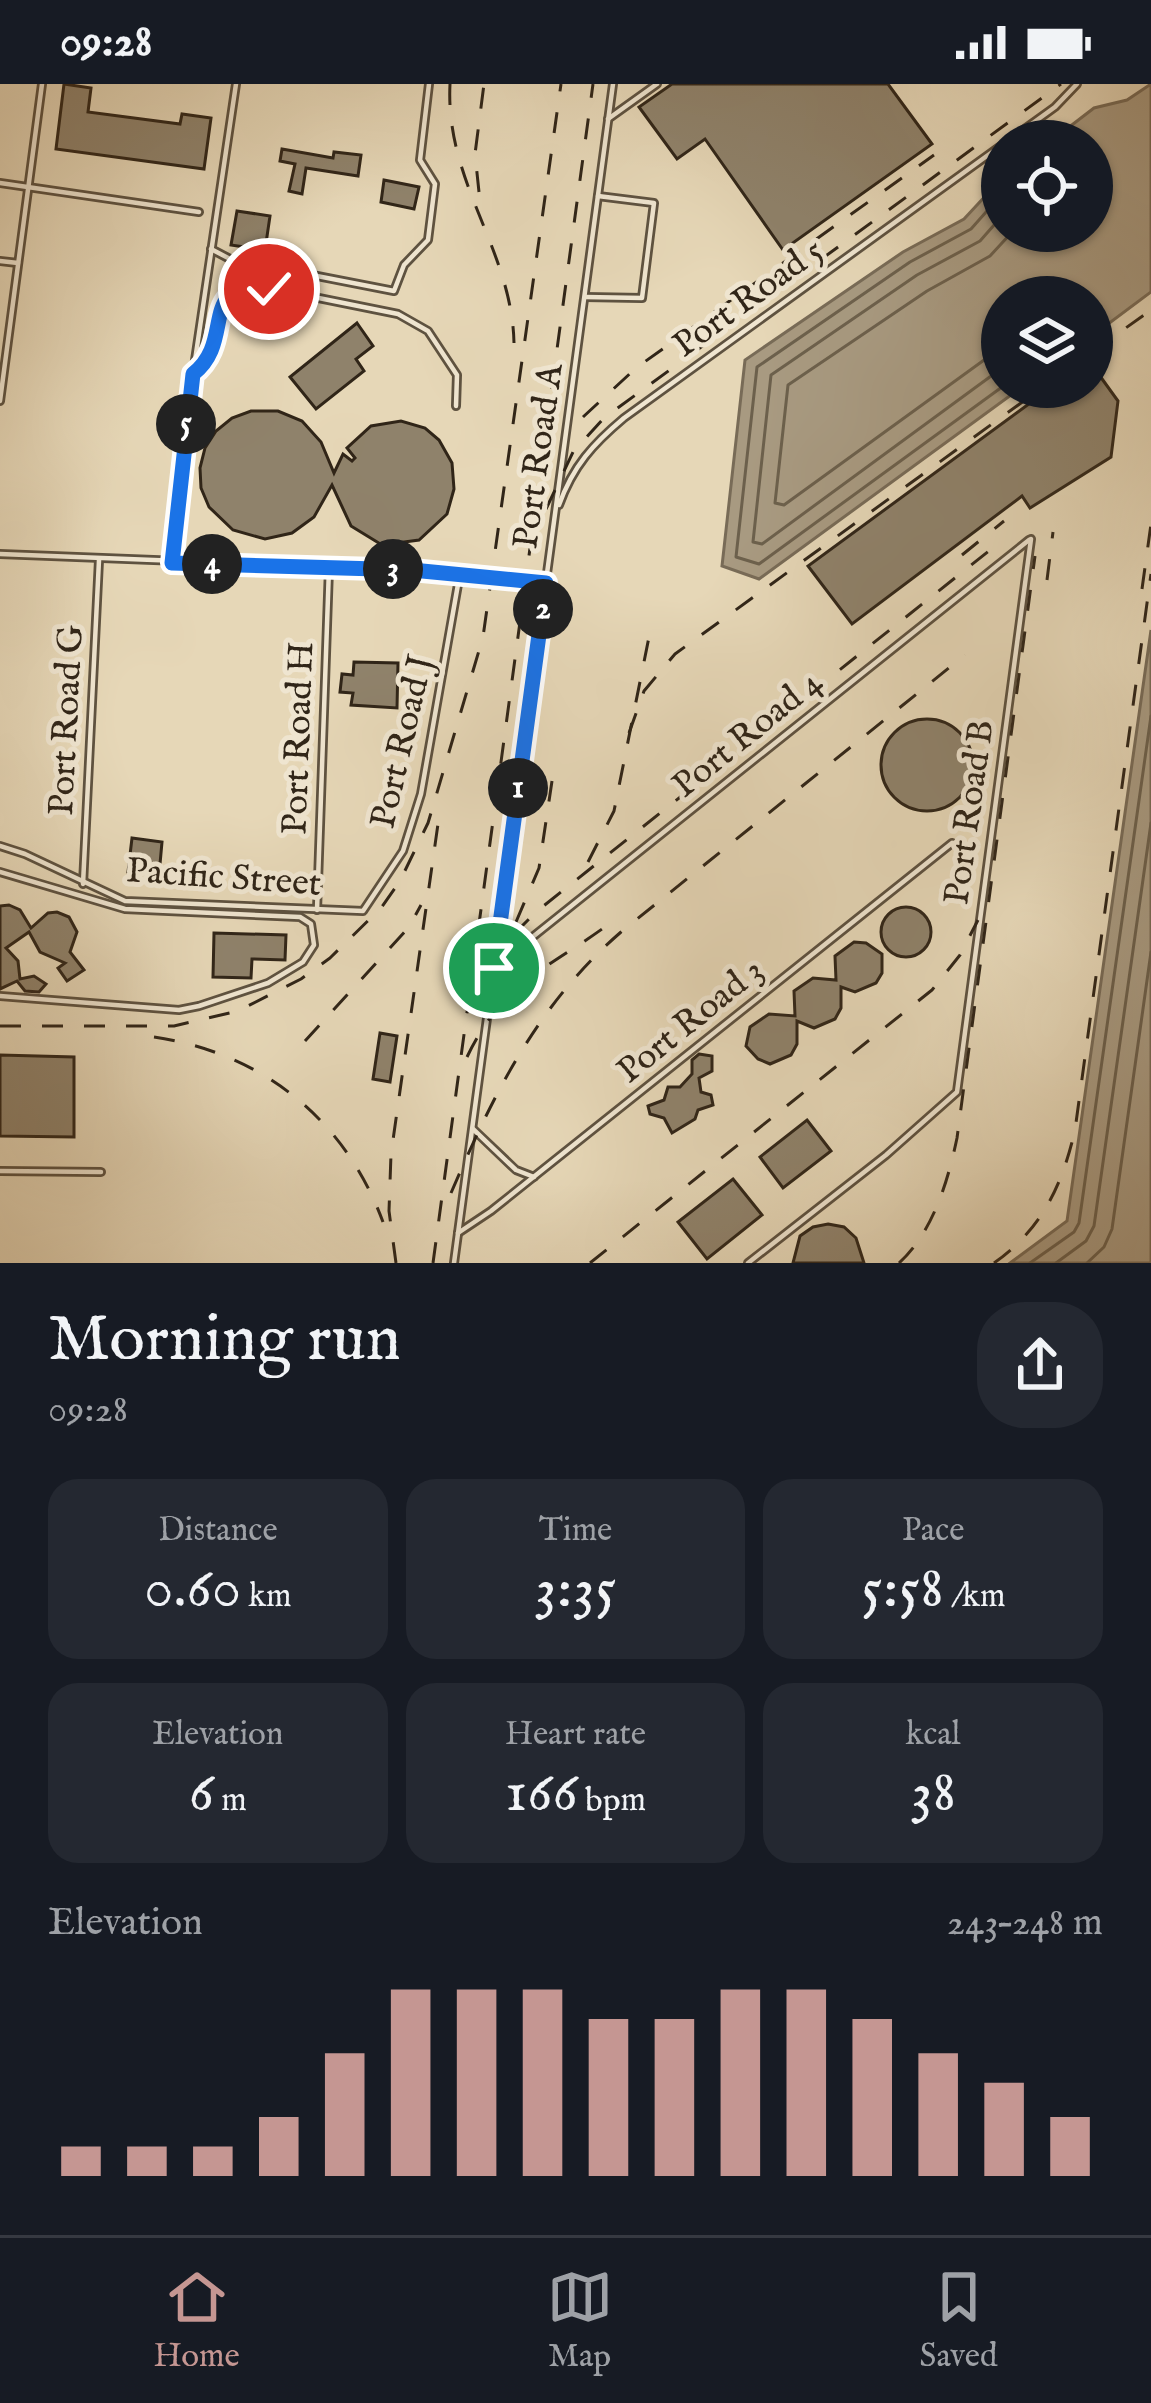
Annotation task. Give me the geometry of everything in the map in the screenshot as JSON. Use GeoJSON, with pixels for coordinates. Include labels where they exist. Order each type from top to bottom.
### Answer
{"type":"FeatureCollection","features":[{"type":"Feature","properties":{"kind":"lane"},"geometry":{"type":"LineString","coordinates":[[0,401],[42,84]]}},
{"type":"Feature","properties":{"kind":"lane"},"geometry":{"type":"LineString","coordinates":[[172,563],[193,374],[236,84]]}},
{"type":"Feature","properties":{"kind":"lane"},"geometry":{"type":"LineString","coordinates":[[211,249],[230,259],[394,291],[404,265],[428,240],[435,184],[420,160],[429,84]]}},
{"type":"Feature","properties":{"kind":"lane","name":"Port Road A"},"geometry":{"type":"LineString","coordinates":[[454,1263],[613,84]]}},
{"type":"Feature","properties":{"kind":"lane"},"geometry":{"type":"LineString","coordinates":[[608,119],[657,84]]}},
{"type":"Feature","properties":{"kind":"lane","name":"Port Road 5"},"geometry":{"type":"LineString","coordinates":[[1036,120],[1077,85]]}},
{"type":"Feature","properties":{"kind":"lane","name":"Port Road 5"},"geometry":{"type":"LineString","coordinates":[[555,516],[571,472],[595,442],[981,160]]}},
{"type":"Feature","properties":{"kind":"lane"},"geometry":{"type":"LineString","coordinates":[[0,183],[199,212]]}},
{"type":"Feature","properties":{"kind":"lane"},"geometry":{"type":"LineString","coordinates":[[585,297],[641,298],[654,202],[598,196]]}},
{"type":"Feature","properties":{"kind":"lane"},"geometry":{"type":"LineString","coordinates":[[0,261],[19,263]]}},
{"type":"Feature","properties":{"kind":"lane"},"geometry":{"type":"LineString","coordinates":[[193,374],[213,351],[221,305],[234,291],[269,289],[398,314],[428,331],[457,375],[456,406]]}},
{"type":"Feature","properties":{"kind":"lane","name":"Port Road 4"},"geometry":{"type":"LineString","coordinates":[[494,968],[1031,539]]}},
{"type":"Feature","properties":{"kind":"lane","name":"Port Road B"},"geometry":{"type":"LineString","coordinates":[[748,1263],[886,1155],[957,1092],[1031,539]]}},
{"type":"Feature","properties":{"kind":"lane"},"geometry":{"type":"LineString","coordinates":[[0,554],[460,572],[546,583]]}},
{"type":"Feature","properties":{"kind":"lane","name":"Port Road G"},"geometry":{"type":"LineString","coordinates":[[83,884],[99,559]]}},
{"type":"Feature","properties":{"kind":"lane","name":"Port Road H"},"geometry":{"type":"LineString","coordinates":[[317,910],[329,568]]}},
{"type":"Feature","properties":{"kind":"lane","name":"Port Road J"},"geometry":{"type":"LineString","coordinates":[[364,911],[403,851],[421,794],[460,572]]}},
{"type":"Feature","properties":{"kind":"lane","name":"Port Road 3"},"geometry":{"type":"LineString","coordinates":[[458,1233],[952,843]]}},
{"type":"Feature","properties":{"kind":"lane","name":"Pacific Street"},"geometry":{"type":"LineString","coordinates":[[0,846],[125,901],[364,911]]}},
{"type":"Feature","properties":{"kind":"lane"},"geometry":{"type":"LineString","coordinates":[[0,872],[124,909],[300,917],[311,924],[314,934],[311,951],[294,969],[268,983],[178,1010],[0,997]]}},
{"type":"Feature","properties":{"kind":"lane"},"geometry":{"type":"LineString","coordinates":[[472,1128],[516,1170],[534,1177]]}},
{"type":"Feature","properties":{"kind":"lane"},"geometry":{"type":"LineString","coordinates":[[0,1172],[101,1172]]}},
{"type":"Feature","properties":{"kind":"water"},"geometry":{"type":"Polygon","coordinates":[[[1151,84],[1151,292],[1113,320],[1113,276],[981,276],[981,408],[993,408],[759,579],[722,566],[745,360],[903,252],[964,219],[981,201],[981,252],[1113,252],[1113,120],[1078,120],[1094,108],[1127,100],[1151,84]]]}},
{"type":"Feature","properties":{"kind":"water"},"geometry":{"type":"Polygon","coordinates":[[[1151,630],[1151,1263],[1010,1263],[1067,1221],[1151,630]]]}},
{"type":"Feature","properties":{"kind":"building"},"geometry":{"type":"Polygon","coordinates":[[[64,84],[91,88],[88,112],[180,124],[182,114],[211,118],[204,169],[56,149],[64,84]]]}},
{"type":"Feature","properties":{"kind":"building"},"geometry":{"type":"Polygon","coordinates":[[[672,84],[888,84],[932,144],[783,250],[705,139],[677,159],[639,107],[672,84]]]}},
{"type":"Feature","properties":{"kind":"building"},"geometry":{"type":"Polygon","coordinates":[[[282,149],[333,158],[334,152],[361,155],[358,176],[306,168],[302,194],[289,191],[295,164],[280,161],[282,149]]]}},
{"type":"Feature","properties":{"kind":"building"},"geometry":{"type":"Polygon","coordinates":[[[384,180],[419,187],[414,209],[381,202],[384,180]]]}},
{"type":"Feature","properties":{"kind":"building"},"geometry":{"type":"Polygon","coordinates":[[[237,211],[270,216],[265,250],[231,245],[237,211]]]}},
{"type":"Feature","properties":{"kind":"building"},"geometry":{"type":"Polygon","coordinates":[[[357,323],[373,346],[356,359],[364,371],[316,409],[290,377],[357,323]]]}},
{"type":"Feature","properties":{"kind":"building"},"geometry":{"type":"Polygon","coordinates":[[[1113,394],[1118,401],[1111,457],[1030,508],[1022,496],[852,624],[808,566],[1023,408],[1113,408],[1113,394]]]}},
{"type":"Feature","properties":{"kind":"building"},"geometry":{"type":"Polygon","coordinates":[[[251,411],[278,411],[302,421],[321,442],[334,473],[343,454],[352,461],[355,458],[347,448],[371,426],[401,421],[425,428],[439,440],[452,463],[454,489],[447,514],[419,540],[382,545],[351,526],[332,485],[314,517],[292,533],[265,539],[233,530],[209,507],[200,468],[216,431],[251,411]]]}},
{"type":"Feature","properties":{"kind":"building"},"geometry":{"type":"Polygon","coordinates":[[[354,662],[398,663],[397,708],[351,705],[353,693],[340,692],[342,674],[353,675],[354,662]]]}},
{"type":"Feature","properties":{"kind":"building"},"geometry":{"type":"Polygon","coordinates":[[[927,719],[959,733],[973,765],[959,797],[927,811],[895,797],[881,765],[895,733],[927,719]]]}},
{"type":"Feature","properties":{"kind":"building"},"geometry":{"type":"Polygon","coordinates":[[[132,838],[162,842],[159,875],[128,872],[132,838]]]}},
{"type":"Feature","properties":{"kind":"building"},"geometry":{"type":"Polygon","coordinates":[[[0,906],[20,910],[31,928],[48,913],[69,917],[77,932],[70,952],[84,970],[67,981],[58,968],[65,963],[40,952],[29,932],[6,948],[18,961],[20,979],[34,976],[46,984],[39,992],[25,991],[17,981],[0,989],[0,906]]]}},
{"type":"Feature","properties":{"kind":"building"},"geometry":{"type":"Polygon","coordinates":[[[906,907],[923,915],[931,932],[923,949],[906,957],[889,949],[881,932],[889,915],[906,907]]]}},
{"type":"Feature","properties":{"kind":"building"},"geometry":{"type":"Polygon","coordinates":[[[214,933],[286,935],[285,960],[252,959],[251,978],[213,977],[214,933]]]}},
{"type":"Feature","properties":{"kind":"building"},"geometry":{"type":"Polygon","coordinates":[[[854,942],[866,943],[882,954],[882,973],[876,983],[855,992],[841,987],[841,1008],[835,1019],[814,1028],[797,1021],[797,1044],[791,1055],[770,1064],[758,1059],[746,1046],[750,1027],[769,1014],[795,1016],[794,991],[813,978],[836,980],[835,956],[854,942]]]}},
{"type":"Feature","properties":{"kind":"building"},"geometry":{"type":"Polygon","coordinates":[[[380,1033],[397,1036],[390,1082],[373,1079],[380,1033]]]}},
{"type":"Feature","properties":{"kind":"building"},"geometry":{"type":"Polygon","coordinates":[[[699,1054],[712,1056],[712,1071],[699,1078],[701,1092],[711,1095],[713,1105],[698,1110],[695,1119],[672,1133],[664,1118],[650,1114],[648,1106],[664,1100],[668,1087],[680,1087],[692,1074],[692,1060],[699,1054]]]}},
{"type":"Feature","properties":{"kind":"building"},"geometry":{"type":"Polygon","coordinates":[[[0,1055],[74,1057],[74,1137],[0,1136],[0,1055]]]}},
{"type":"Feature","properties":{"kind":"building"},"geometry":{"type":"Polygon","coordinates":[[[807,1120],[831,1151],[783,1188],[760,1157],[807,1120]]]}},
{"type":"Feature","properties":{"kind":"building"},"geometry":{"type":"Polygon","coordinates":[[[733,1179],[762,1215],[707,1259],[678,1222],[733,1179]]]}},
{"type":"Feature","properties":{"kind":"building"},"geometry":{"type":"Polygon","coordinates":[[[828,1224],[844,1227],[856,1238],[864,1263],[793,1263],[800,1236],[828,1224]]]}},
{"type":"Feature","properties":{"kind":"railway"},"geometry":{"type":"LineString","coordinates":[[450,84],[458,153],[502,277],[514,343]]}},
{"type":"Feature","properties":{"kind":"railway"},"geometry":{"type":"LineString","coordinates":[[479,192],[475,154],[484,84]]}},
{"type":"Feature","properties":{"kind":"railway"},"geometry":{"type":"LineString","coordinates":[[0,1026],[174,1026],[238,1011],[301,979],[330,958],[381,908],[400,881],[428,823],[483,637],[561,84]]}},
{"type":"Feature","properties":{"kind":"railway"},"geometry":{"type":"LineString","coordinates":[[433,1263],[593,84]]}},
{"type":"Feature","properties":{"kind":"railway"},"geometry":{"type":"LineString","coordinates":[[546,509],[573,452],[604,418],[1061,84]]}},
{"type":"Feature","properties":{"kind":"railway"},"geometry":{"type":"LineString","coordinates":[[583,417],[636,368],[934,155]]}},
{"type":"Feature","properties":{"kind":"railway"},"geometry":{"type":"LineString","coordinates":[[1113,337],[1151,310]]}},
{"type":"Feature","properties":{"kind":"railway"},"geometry":{"type":"LineString","coordinates":[[629,733],[644,691],[675,654],[1014,408]]}},
{"type":"Feature","properties":{"kind":"railway"},"geometry":{"type":"LineString","coordinates":[[962,555],[1004,521]]}},
{"type":"Feature","properties":{"kind":"railway"},"geometry":{"type":"LineString","coordinates":[[1142,589],[1151,524]]}},
{"type":"Feature","properties":{"kind":"railway"},"geometry":{"type":"LineString","coordinates":[[1047,580],[1053,532]]}},
{"type":"Feature","properties":{"kind":"railway"},"geometry":{"type":"LineString","coordinates":[[488,967],[536,912],[990,550]]}},
{"type":"Feature","properties":{"kind":"railway"},"geometry":{"type":"LineString","coordinates":[[899,1263],[930,1221],[957,1138],[1035,556]]}},
{"type":"Feature","properties":{"kind":"railway"},"geometry":{"type":"LineString","coordinates":[[994,1263],[1025,1236],[1048,1205],[1075,1130],[1151,574]]}},
{"type":"Feature","properties":{"kind":"railway"},"geometry":{"type":"LineString","coordinates":[[588,862],[614,811],[650,632]]}},
{"type":"Feature","properties":{"kind":"railway"},"geometry":{"type":"LineString","coordinates":[[451,1193],[521,1052],[591,960],[965,655]]}},
{"type":"Feature","properties":{"kind":"railway"},"geometry":{"type":"LineString","coordinates":[[516,922],[539,868],[552,781]]}},
{"type":"Feature","properties":{"kind":"railway"},"geometry":{"type":"LineString","coordinates":[[396,1263],[389,1211],[391,1154],[438,824]]}},
{"type":"Feature","properties":{"kind":"railway"},"geometry":{"type":"LineString","coordinates":[[305,1041],[409,927],[421,905]]}},
{"type":"Feature","properties":{"kind":"railway"},"geometry":{"type":"LineString","coordinates":[[590,1263],[932,990],[960,955],[978,920]]}},
{"type":"Feature","properties":{"kind":"railway"},"geometry":{"type":"LineString","coordinates":[[467,1057],[496,1010],[513,993],[613,921]]}},
{"type":"Feature","properties":{"kind":"railway"},"geometry":{"type":"LineString","coordinates":[[154,1037],[230,1058],[295,1097],[346,1152],[383,1222]]}},
{"type":"Feature","properties":{"kind":"route"},"geometry":{"type":"LineString","coordinates":[[269,289],[234,291],[221,305],[213,351],[193,374],[172,563],[412,570],[546,583],[494,968]]}}]}
